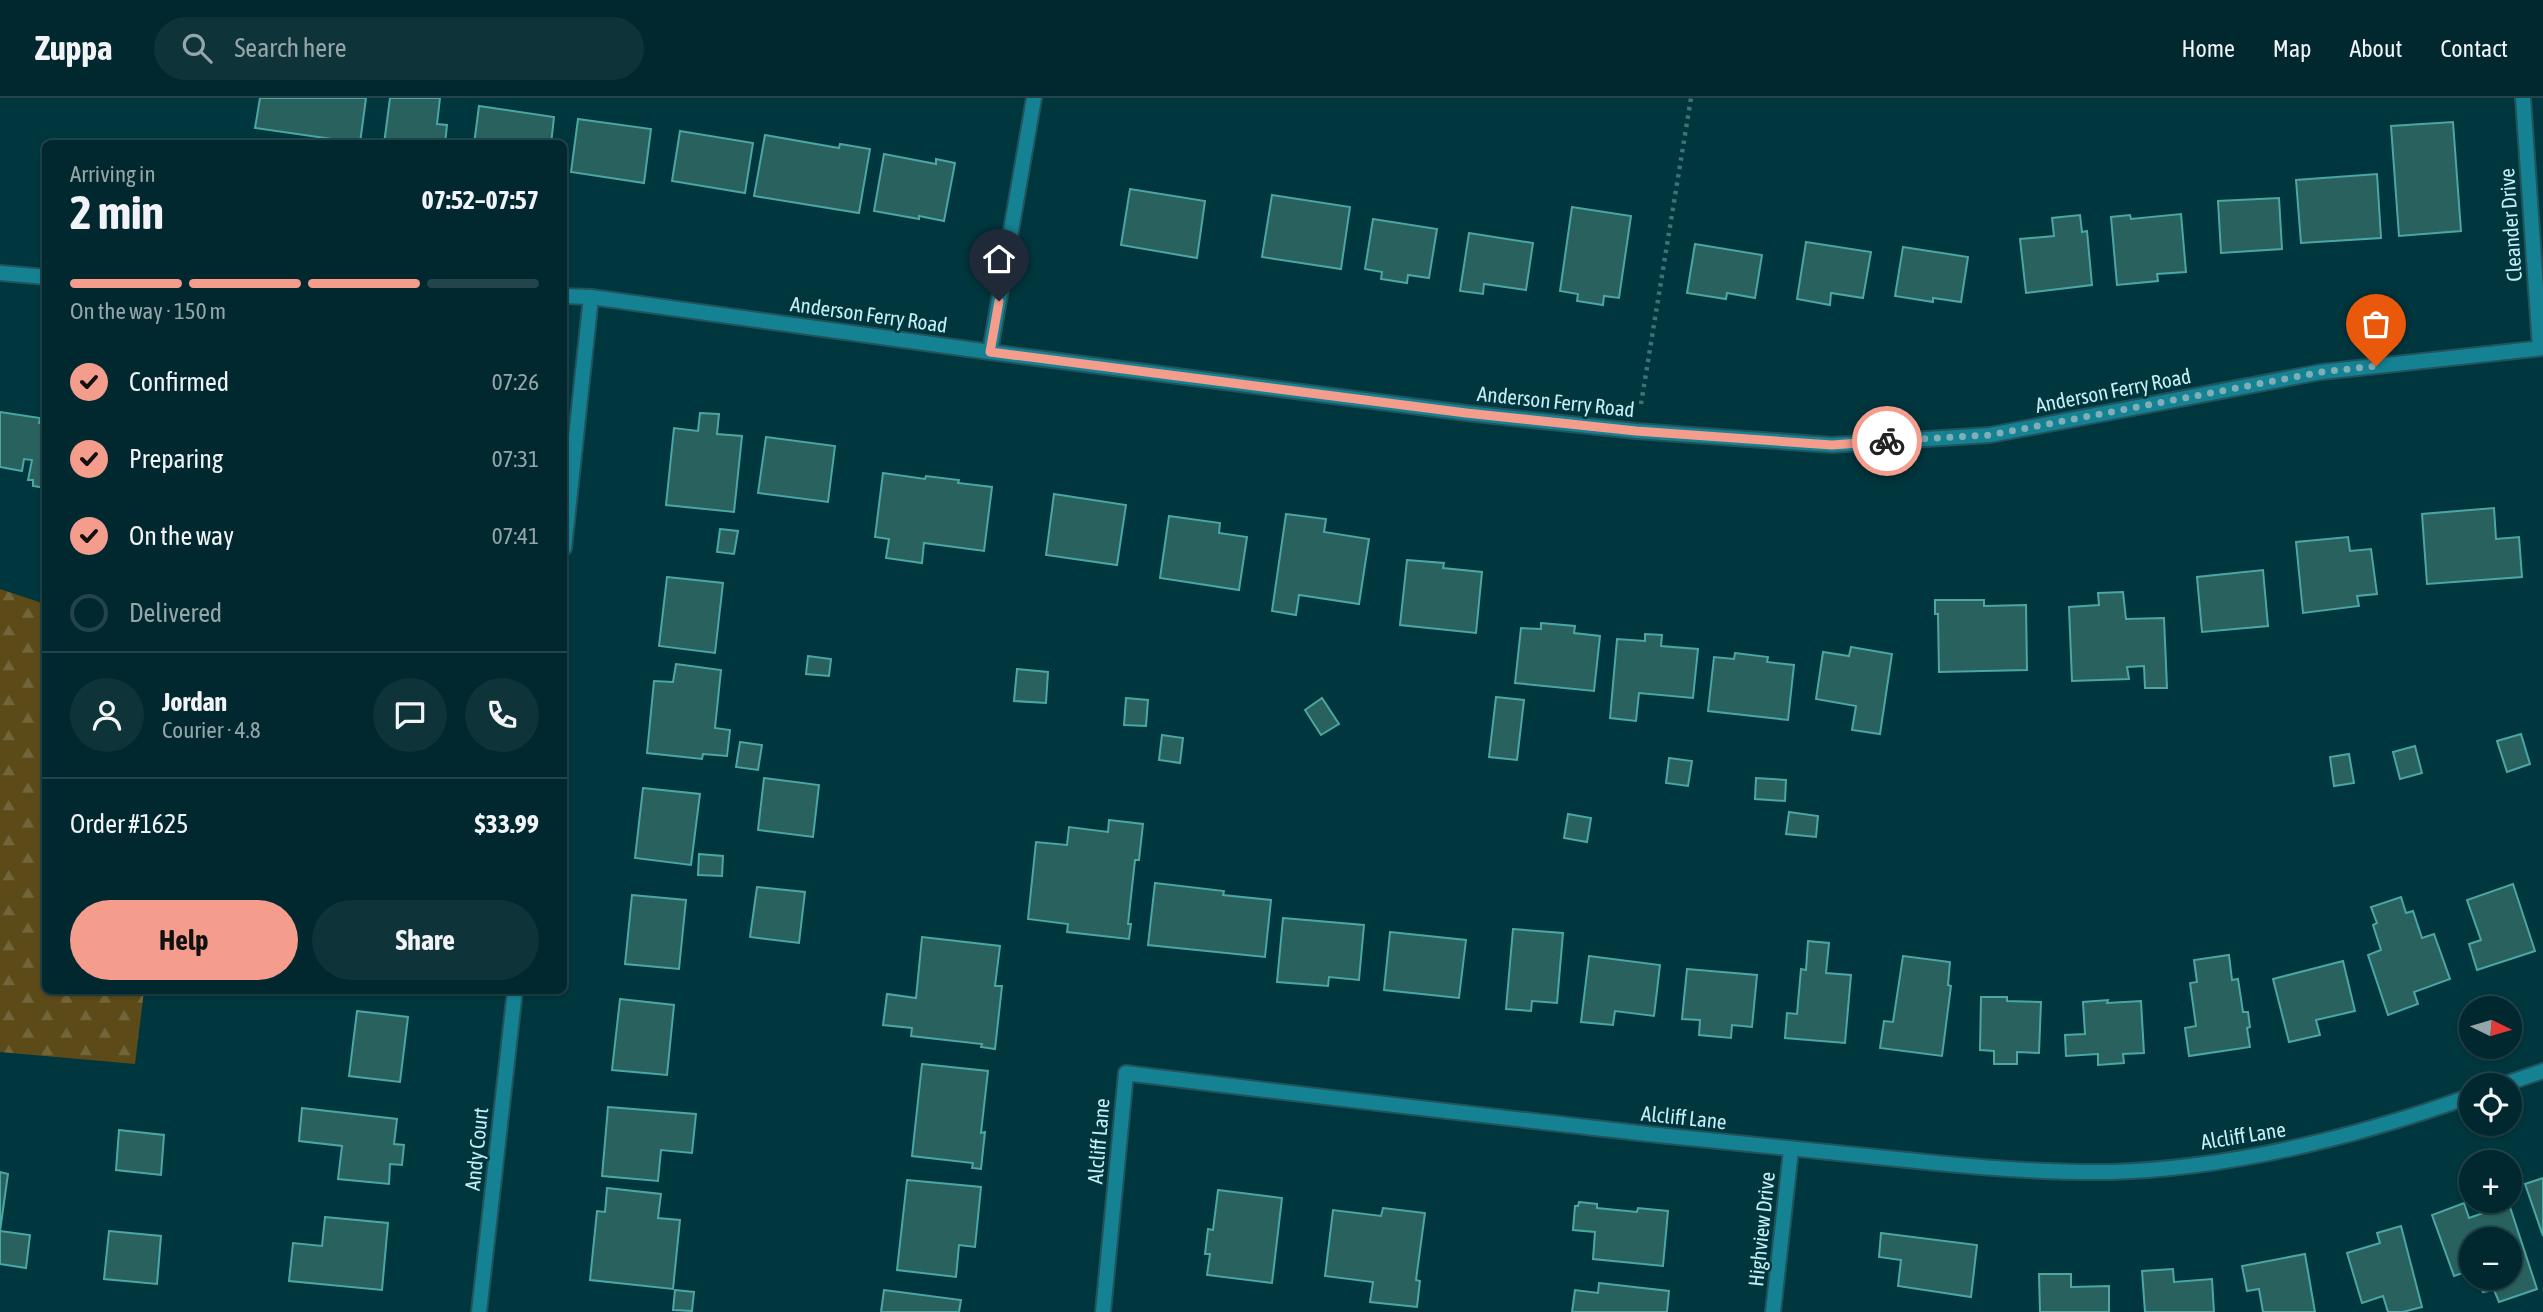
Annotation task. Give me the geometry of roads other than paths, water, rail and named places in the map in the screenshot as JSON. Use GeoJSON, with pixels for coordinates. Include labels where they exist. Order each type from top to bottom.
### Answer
{"type":"FeatureCollection","features":[{"type":"Feature","properties":{"kind":"street"},"geometry":{"type":"LineString","coordinates":[[990,352],[1034,98]]}},
{"type":"Feature","properties":{"kind":"street","name":"Cleander Drive"},"geometry":{"type":"LineString","coordinates":[[2523,98],[2541,348]]}},
{"type":"Feature","properties":{"kind":"street"},"geometry":{"type":"LineString","coordinates":[[0,273],[42,277]]}},
{"type":"Feature","properties":{"kind":"street","name":"Anderson Ferry Road"},"geometry":{"type":"LineString","coordinates":[[567,296],[591,297],[990,352],[1452,411],[1636,431],[1832,445],[1990,435],[2321,372],[2541,348]]}},
{"type":"Feature","properties":{"kind":"street"},"geometry":{"type":"LineString","coordinates":[[567,520],[591,297]]}},
{"type":"Feature","properties":{"kind":"street","name":"Andy Court"},"geometry":{"type":"LineString","coordinates":[[479,1312],[515,994]]}},
{"type":"Feature","properties":{"kind":"street"},"geometry":{"type":"LineString","coordinates":[[2522,1078],[2543,1071]]}},
{"type":"Feature","properties":{"kind":"street","name":"Alcliff Lane"},"geometry":{"type":"LineString","coordinates":[[1103,1312],[1125,1073],[1383,1105],[1791,1150],[2036,1172],[2115,1171],[2237,1160],[2337,1139],[2459,1100]]}},
{"type":"Feature","properties":{"kind":"street","name":"Highview Drive"},"geometry":{"type":"LineString","coordinates":[[1773,1312],[1791,1150]]}}]}
